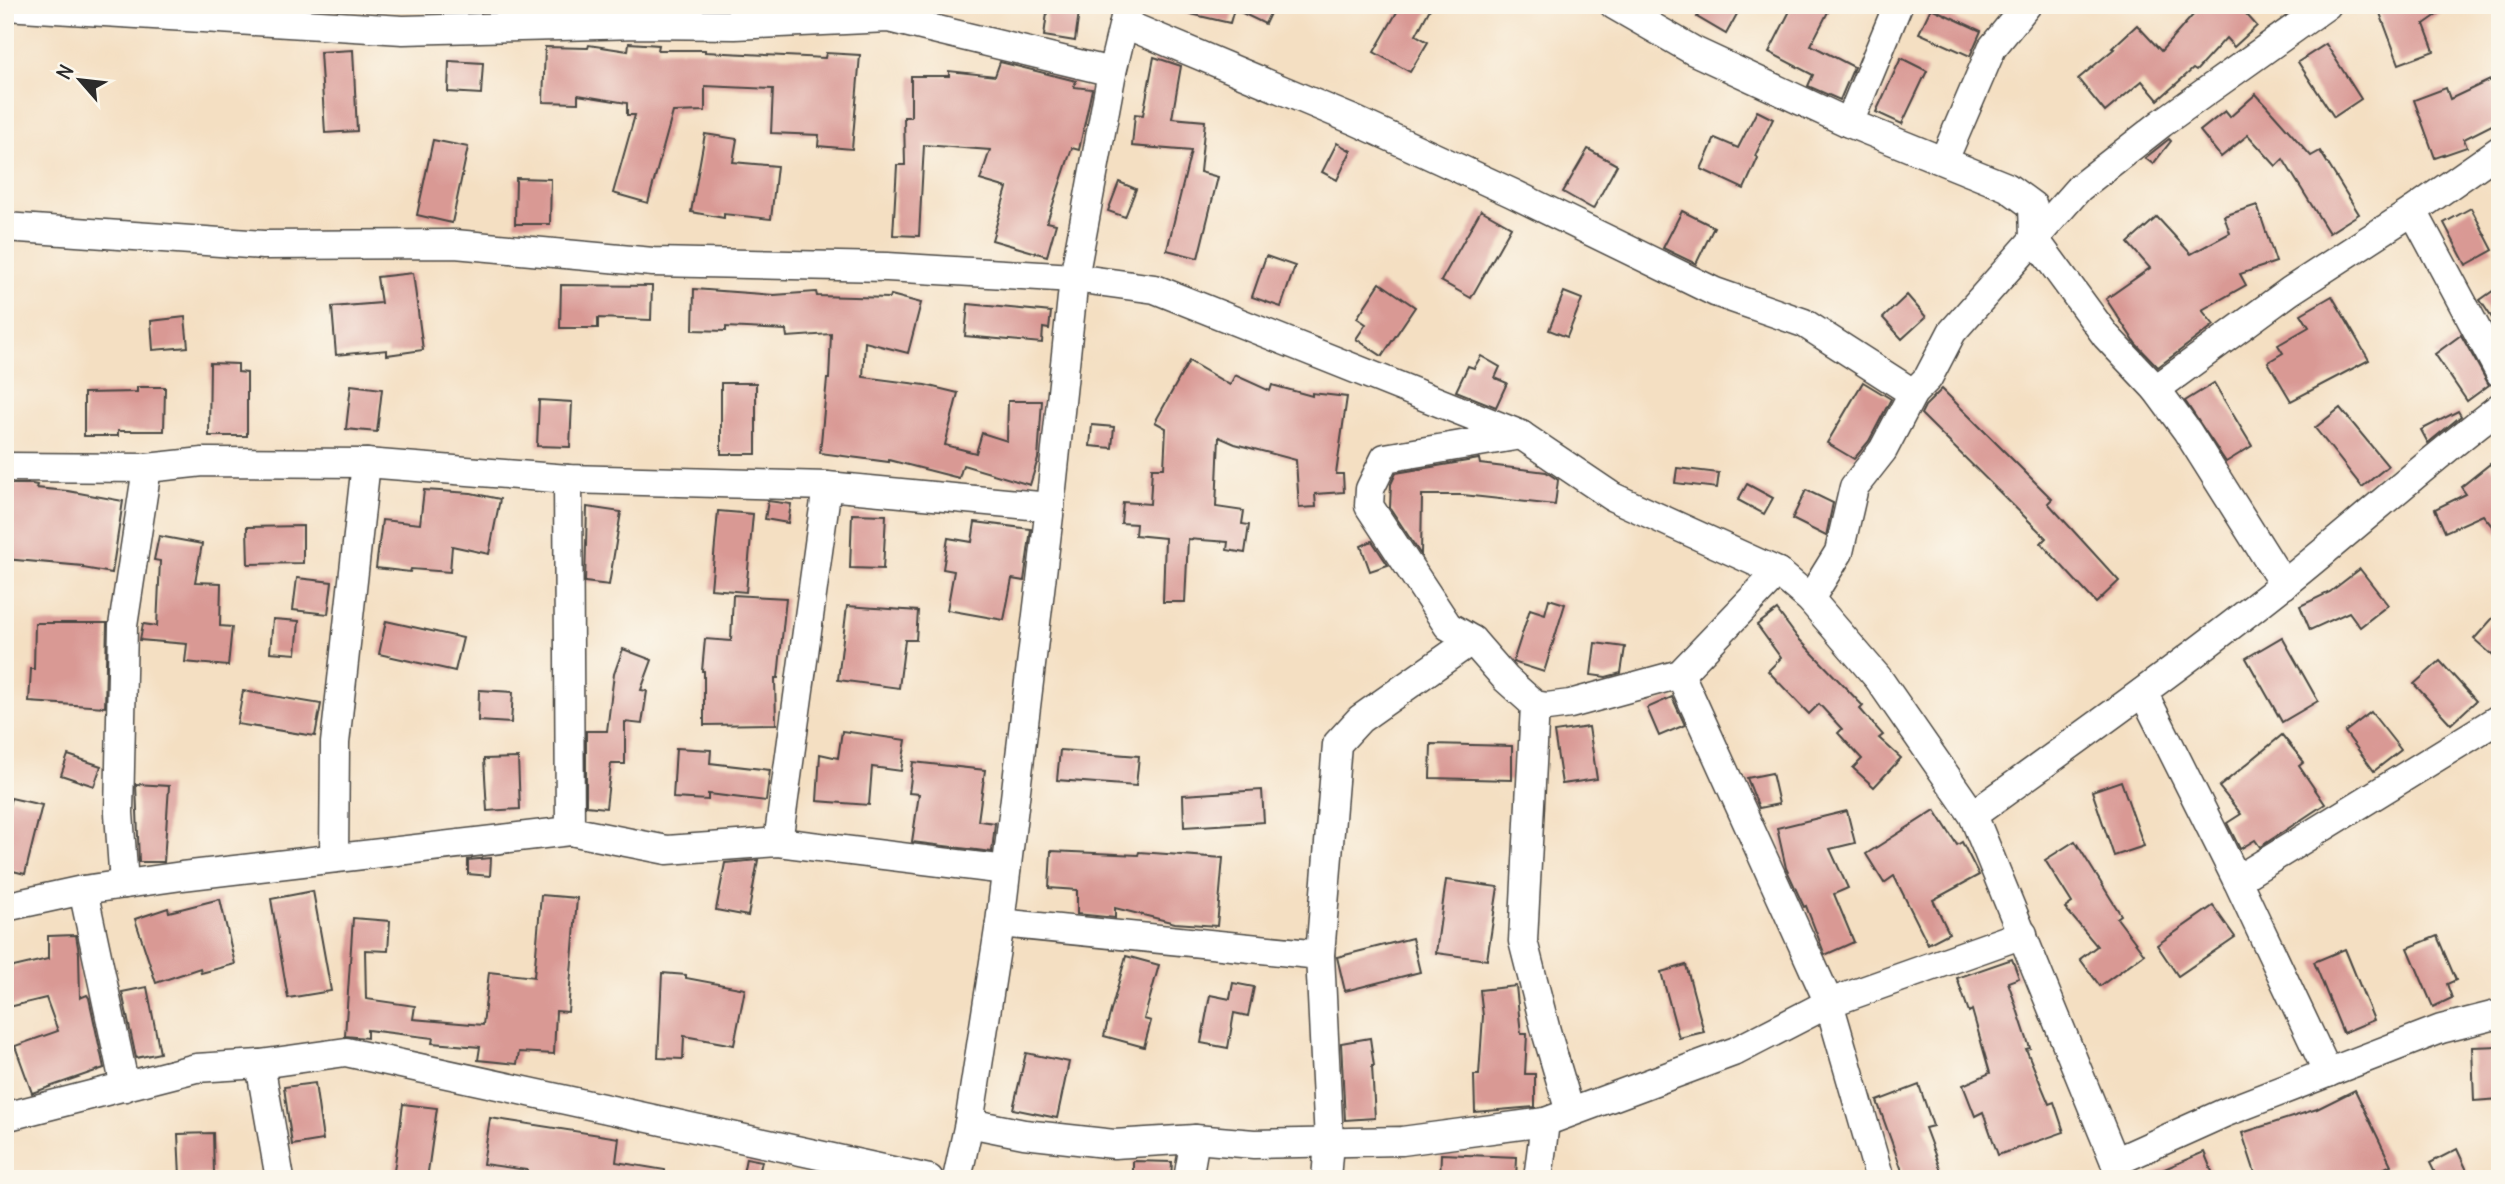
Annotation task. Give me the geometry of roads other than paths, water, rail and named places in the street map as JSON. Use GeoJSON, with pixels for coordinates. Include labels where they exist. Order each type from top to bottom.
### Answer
{"type":"FeatureCollection","features":[{"type":"Feature","properties":{"kind":"street"},"geometry":{"type":"LineString","coordinates":[[1614,5],[1694,51],[1849,123],[2007,187],[2033,206],[2034,237],[2106,336],[2156,389],[2187,431],[2284,585]]}},
{"type":"Feature","properties":{"kind":"street"},"geometry":{"type":"LineString","coordinates":[[1849,123],[1899,5]]}},
{"type":"Feature","properties":{"kind":"street"},"geometry":{"type":"LineString","coordinates":[[1944,160],[1992,48],[2027,5]]}},
{"type":"Feature","properties":{"kind":"street"},"geometry":{"type":"LineString","coordinates":[[1810,599],[1839,552],[1854,487],[1883,450],[1913,393],[1928,377],[1952,332],[2034,237],[2079,188],[2162,123],[2327,5]]}},
{"type":"Feature","properties":{"kind":"street"},"geometry":{"type":"LineString","coordinates":[[5,6],[403,30],[640,15],[735,25],[889,11],[1112,72]]}},
{"type":"Feature","properties":{"kind":"street"},"geometry":{"type":"LineString","coordinates":[[957,1179],[969,1123],[1000,923],[1050,507],[1074,278],[1112,72],[1127,15],[1512,193],[1715,292],[1804,323],[1913,393]]}},
{"type":"Feature","properties":{"kind":"street"},"geometry":{"type":"LineString","coordinates":[[2156,389],[2290,291],[2413,211],[2500,150]]}},
{"type":"Feature","properties":{"kind":"street"},"geometry":{"type":"LineString","coordinates":[[2413,211],[2500,373]]}},
{"type":"Feature","properties":{"kind":"street"},"geometry":{"type":"LineString","coordinates":[[5,227],[263,245],[455,244],[653,262],[887,267],[1074,278],[1155,289],[1521,435],[1613,497],[1778,572],[1810,599],[1878,678],[1973,816],[2118,1170],[2224,1113],[2441,1029],[2500,1014]]}},
{"type":"Feature","properties":{"kind":"street"},"geometry":{"type":"LineString","coordinates":[[1973,816],[2284,585],[2500,407]]}},
{"type":"Feature","properties":{"kind":"street"},"geometry":{"type":"LineString","coordinates":[[1521,435],[1385,458],[1368,498],[1368,506],[1448,626],[1472,640],[1506,679],[1535,705],[1547,707],[1570,704],[1680,674],[1778,572]]}},
{"type":"Feature","properties":{"kind":"street"},"geometry":{"type":"LineString","coordinates":[[5,467],[147,468],[203,463],[366,463],[568,479],[827,486],[1050,507]]}},
{"type":"Feature","properties":{"kind":"street"},"geometry":{"type":"LineString","coordinates":[[334,858],[335,743],[366,463]]}},
{"type":"Feature","properties":{"kind":"street"},"geometry":{"type":"LineString","coordinates":[[124,884],[119,813],[123,626],[147,468]]}},
{"type":"Feature","properties":{"kind":"street"},"geometry":{"type":"LineString","coordinates":[[568,479],[570,831]]}},
{"type":"Feature","properties":{"kind":"street"},"geometry":{"type":"LineString","coordinates":[[778,842],[827,486]]}},
{"type":"Feature","properties":{"kind":"street"},"geometry":{"type":"LineString","coordinates":[[1326,1179],[1329,1142],[1320,955],[1337,744],[1360,719],[1472,640]]}},
{"type":"Feature","properties":{"kind":"street"},"geometry":{"type":"LineString","coordinates":[[1680,674],[1829,1003],[1880,1179]]}},
{"type":"Feature","properties":{"kind":"street"},"geometry":{"type":"LineString","coordinates":[[2143,692],[2237,880],[2328,1073]]}},
{"type":"Feature","properties":{"kind":"street"},"geometry":{"type":"LineString","coordinates":[[1535,705],[1524,941],[1546,1031],[1558,1117],[1538,1179]]}},
{"type":"Feature","properties":{"kind":"street"},"geometry":{"type":"LineString","coordinates":[[2237,880],[2500,718]]}},
{"type":"Feature","properties":{"kind":"street"},"geometry":{"type":"LineString","coordinates":[[5,907],[124,884],[570,831],[667,850],[778,842],[1006,870]]}},
{"type":"Feature","properties":{"kind":"street"},"geometry":{"type":"LineString","coordinates":[[83,890],[125,1087]]}},
{"type":"Feature","properties":{"kind":"street"},"geometry":{"type":"LineString","coordinates":[[1000,923],[1320,955]]}},
{"type":"Feature","properties":{"kind":"street"},"geometry":{"type":"LineString","coordinates":[[969,1123],[1024,1134],[1114,1144],[1195,1139],[1254,1144],[1402,1141],[1558,1117],[1736,1051],[1829,1003],[2023,934]]}},
{"type":"Feature","properties":{"kind":"street"},"geometry":{"type":"LineString","coordinates":[[5,1117],[196,1068],[260,1064],[346,1052],[929,1179]]}},
{"type":"Feature","properties":{"kind":"street"},"geometry":{"type":"LineString","coordinates":[[260,1064],[280,1179]]}},
{"type":"Feature","properties":{"kind":"street"},"geometry":{"type":"LineString","coordinates":[[1188,1179],[1195,1139]]}}]}
